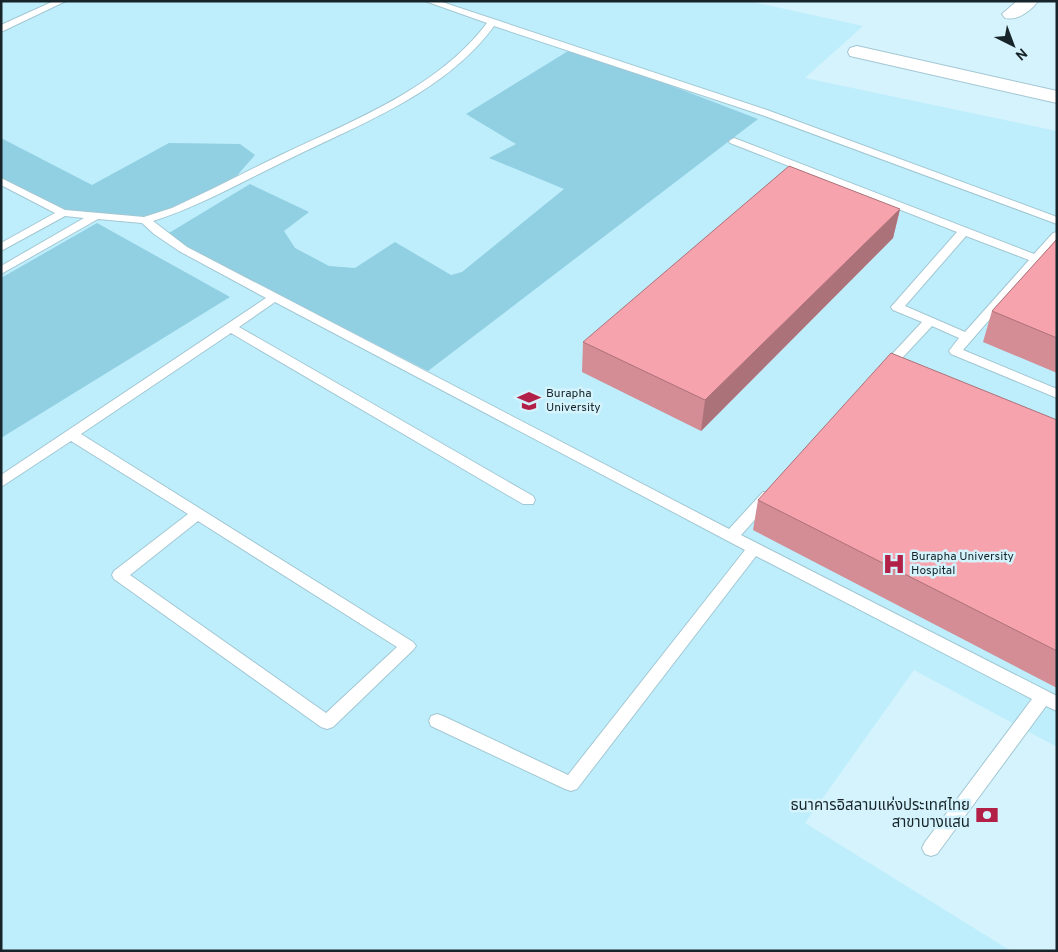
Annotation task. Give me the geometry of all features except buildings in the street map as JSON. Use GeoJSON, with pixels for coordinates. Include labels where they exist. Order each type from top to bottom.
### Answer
{"type":"FeatureCollection","features":[{"type":"Feature","properties":{"kind":"street"},"geometry":{"type":"LineString","coordinates":[[1012,14],[1028,1]]}},
{"type":"Feature","properties":{"kind":"street"},"geometry":{"type":"LineString","coordinates":[[857,52],[1057,97]]}},
{"type":"Feature","properties":{"kind":"lane"},"geometry":{"type":"LineString","coordinates":[[1,29],[62,1]]}},
{"type":"Feature","properties":{"kind":"lane"},"geometry":{"type":"LineString","coordinates":[[429,1],[763,112],[1057,221]]}},
{"type":"Feature","properties":{"kind":"lane"},"geometry":{"type":"LineString","coordinates":[[1,181],[63,214],[145,220],[176,210],[394,105],[447,68],[476,44],[492,22]]}},
{"type":"Feature","properties":{"kind":"lane"},"geometry":{"type":"LineString","coordinates":[[734,141],[1036,259]]}},
{"type":"Feature","properties":{"kind":"lane"},"geometry":{"type":"LineString","coordinates":[[1,248],[63,214]]}},
{"type":"Feature","properties":{"kind":"lane"},"geometry":{"type":"LineString","coordinates":[[1,271],[96,216]]}},
{"type":"Feature","properties":{"kind":"lane"},"geometry":{"type":"LineString","coordinates":[[145,220],[158,232],[183,249],[754,548],[1050,700],[931,848]]}},
{"type":"Feature","properties":{"kind":"lane"},"geometry":{"type":"LineString","coordinates":[[964,230],[897,308],[968,337]]}},
{"type":"Feature","properties":{"kind":"lane"},"geometry":{"type":"LineString","coordinates":[[1057,235],[955,351],[1057,394]]}},
{"type":"Feature","properties":{"kind":"lane"},"geometry":{"type":"LineString","coordinates":[[1,482],[275,296]]}},
{"type":"Feature","properties":{"kind":"lane"},"geometry":{"type":"LineString","coordinates":[[877,378],[930,321]]}},
{"type":"Feature","properties":{"kind":"lane"},"geometry":{"type":"LineString","coordinates":[[230,327],[528,500]]}},
{"type":"Feature","properties":{"kind":"lane"},"geometry":{"type":"LineString","coordinates":[[72,435],[198,514],[408,646],[327,722],[119,575],[198,514]]}},
{"type":"Feature","properties":{"kind":"lane"},"geometry":{"type":"LineString","coordinates":[[731,536],[778,486]]}},
{"type":"Feature","properties":{"kind":"lane"},"geometry":{"type":"LineString","coordinates":[[437,721],[571,784],[754,548]]}},
{"type":"Feature","properties":{"kind":"shaded area","name":"Burapha University"},"geometry":{"type":"Polygon","coordinates":[[[1,1],[748,1],[863,26],[805,78],[1057,131],[1057,747],[914,670],[805,823],[1011,951],[1,951],[1,1]]]}},
{"type":"Feature","properties":{"kind":"shaded area"},"geometry":{"type":"Polygon","coordinates":[[[573,48],[758,119],[428,371],[164,236],[250,184],[309,212],[284,231],[295,248],[329,266],[355,268],[395,242],[451,275],[462,272],[564,189],[489,158],[516,144],[466,114],[573,48]]]}},
{"type":"Feature","properties":{"kind":"shaded area"},"geometry":{"type":"Polygon","coordinates":[[[1,138],[92,185],[169,143],[240,144],[255,155],[227,187],[176,210],[131,219],[71,214],[1,181],[1,138]]]}},
{"type":"Feature","properties":{"kind":"shaded area"},"geometry":{"type":"Polygon","coordinates":[[[97,223],[230,297],[1,438],[1,278],[97,223]]]}},
{"type":"Feature","properties":{"kind":"place","name":"Burapha University"},"geometry":{"type":"Point","coordinates":[529,401]}},
{"type":"Feature","properties":{"kind":"place","name":"Burapha University Hospital"},"geometry":{"type":"Point","coordinates":[894,564]}},
{"type":"Feature","properties":{"kind":"place","name":"ธนาคารอิสลามแห่งประเทศไทย สาขาบางแสน"},"geometry":{"type":"Point","coordinates":[987,815]}}]}
